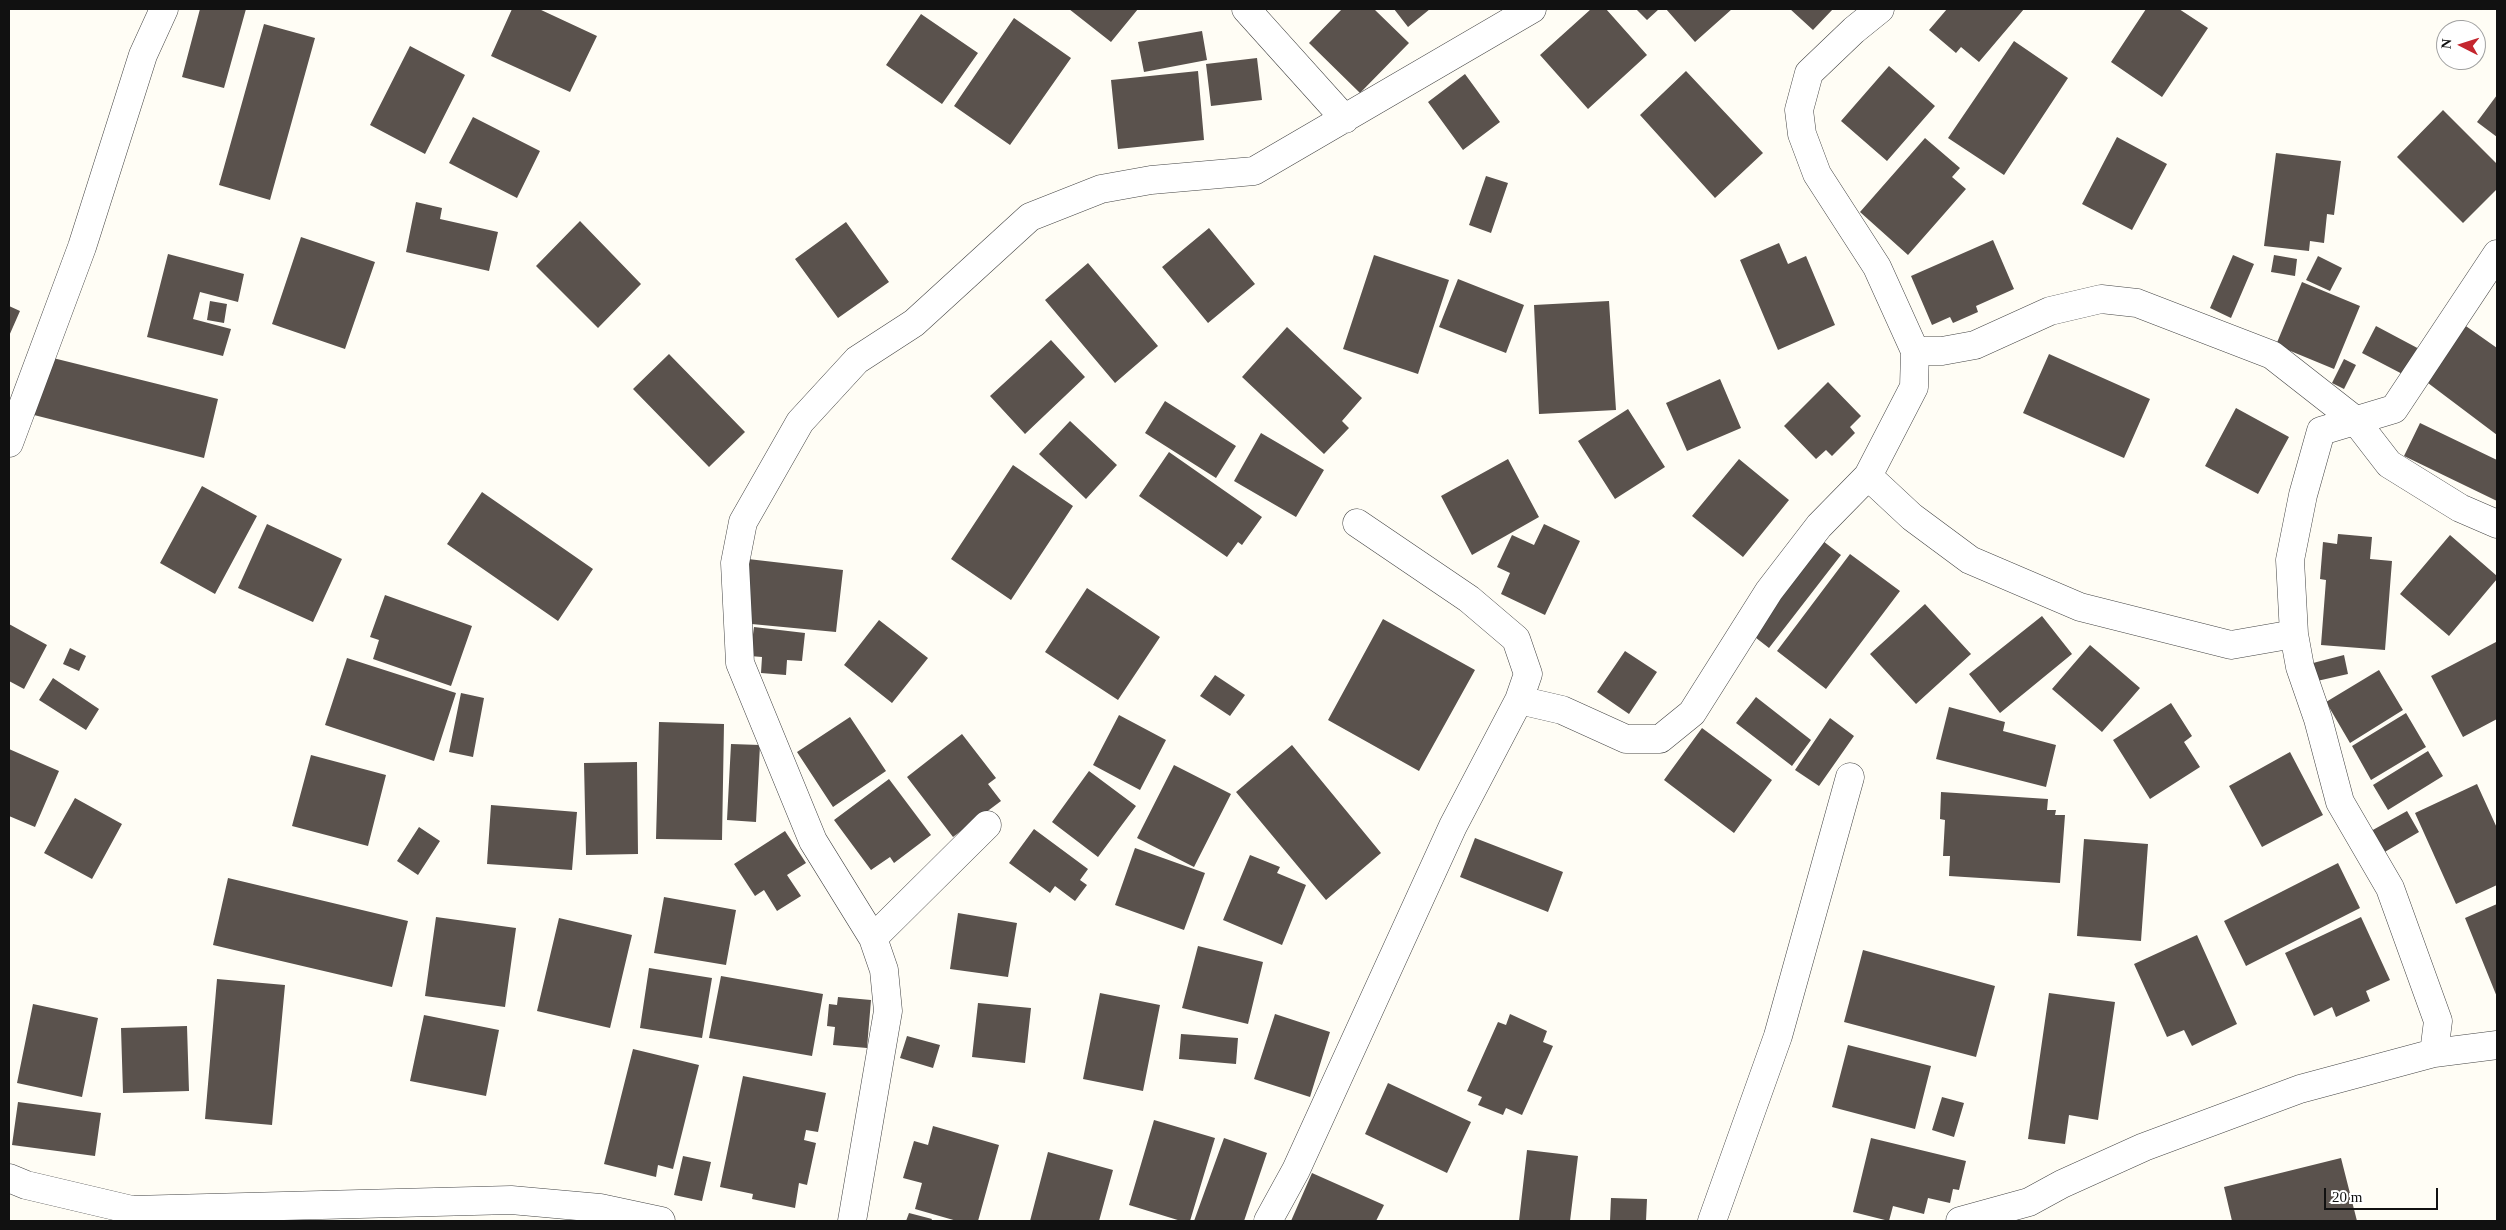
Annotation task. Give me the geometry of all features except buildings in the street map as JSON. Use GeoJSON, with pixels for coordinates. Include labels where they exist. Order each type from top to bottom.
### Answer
{"type":"FeatureCollection","features":[{"type":"Feature","properties":{"kind":"street"},"geometry":{"type":"LineString","coordinates":[[9,443],[82,247],[143,55],[164,9]]}},
{"type":"Feature","properties":{"kind":"street"},"geometry":{"type":"LineString","coordinates":[[1246,9],[1344,119]]}},
{"type":"Feature","properties":{"kind":"street"},"geometry":{"type":"LineString","coordinates":[[852,1221],[888,1011],[884,970],[872,938],[813,841],[740,663],[735,563],[742,522],[795,431],[857,360],[914,323],[1030,217],[1100,189],[1151,180],[1254,171],[1532,9]]}},
{"type":"Feature","properties":{"kind":"street"},"geometry":{"type":"LineString","coordinates":[[1519,700],[1562,710],[1626,738],[1660,739],[1692,713],[1775,584],[1819,526],[1868,476],[1914,387],[1915,351],[1877,267],[1817,174],[1802,134],[1799,110],[1809,72],[1880,9]]}},
{"type":"Feature","properties":{"kind":"street"},"geometry":{"type":"LineString","coordinates":[[2434,1053],[2438,1021],[2390,888],[2340,802],[2318,719],[2300,667],[2294,634],[2290,560],[2303,495],[2321,430],[2394,409],[2497,254]]}},
{"type":"Feature","properties":{"kind":"street"},"geometry":{"type":"LineString","coordinates":[[1915,351],[1942,351],[1975,345],[2050,311],[2101,300],[2137,303],[2272,355],[2355,420],[2389,464],[2460,508],[2497,524]]}},
{"type":"Feature","properties":{"kind":"street"},"geometry":{"type":"LineString","coordinates":[[1868,476],[1912,517],[1970,560],[2080,606],[2231,645],[2294,634]]}},
{"type":"Feature","properties":{"kind":"street"},"geometry":{"type":"LineString","coordinates":[[1268,1221],[1296,1170],[1453,826],[1519,700],[1528,674],[1516,639],[1469,599],[1357,523]]}},
{"type":"Feature","properties":{"kind":"street"},"geometry":{"type":"LineString","coordinates":[[1712,1221],[1778,1036],[1850,777]]}},
{"type":"Feature","properties":{"kind":"street"},"geometry":{"type":"LineString","coordinates":[[872,938],[987,825]]}},
{"type":"Feature","properties":{"kind":"street"},"geometry":{"type":"LineString","coordinates":[[1960,1221],[2029,1202],[2062,1184],[2144,1147],[2300,1089],[2434,1053],[2497,1046]]}},
{"type":"Feature","properties":{"kind":"street"},"geometry":{"type":"LineString","coordinates":[[9,1178],[26,1185],[132,1210],[196,1214],[398,1212],[511,1200],[538,1212],[600,1208],[661,1221]]}}]}
